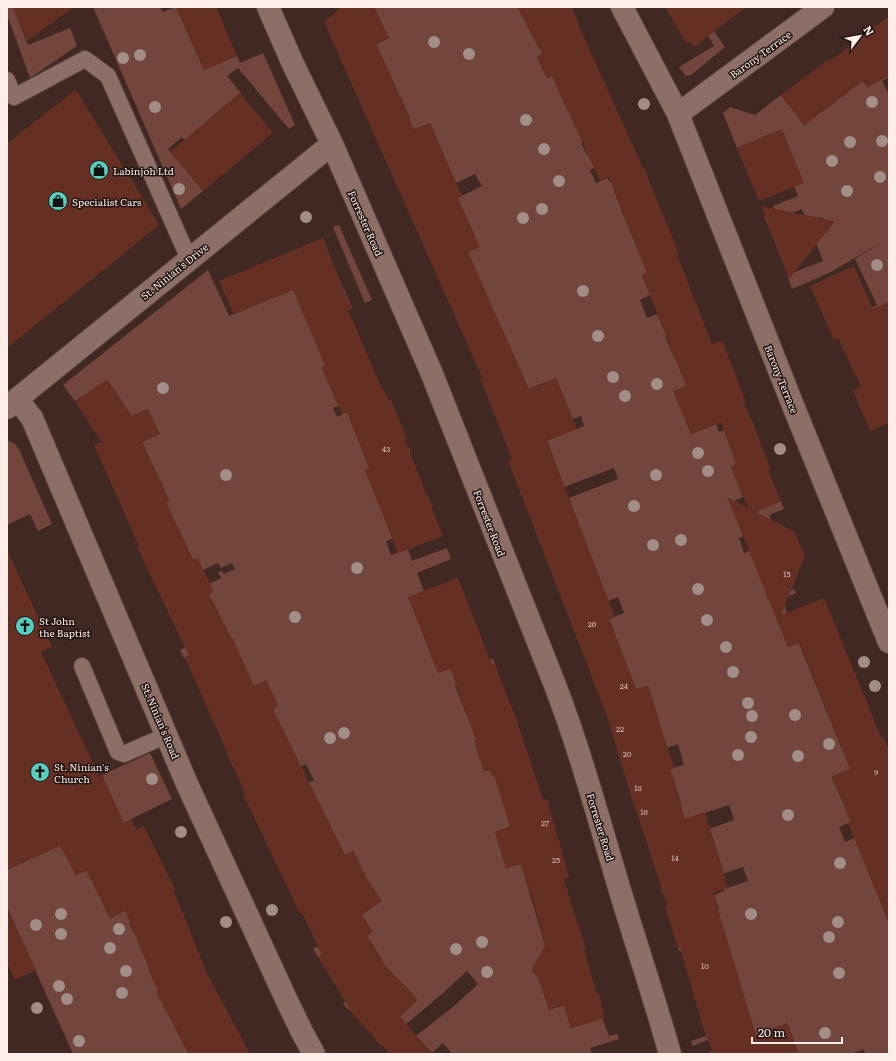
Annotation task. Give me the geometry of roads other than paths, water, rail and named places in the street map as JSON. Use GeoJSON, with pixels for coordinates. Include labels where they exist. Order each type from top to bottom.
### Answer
{"type":"FeatureCollection","features":[{"type":"Feature","properties":{"kind":"street","name":"Forrester Road"},"geometry":{"type":"LineString","coordinates":[[268,7],[293,64],[332,144],[432,374],[571,728],[633,932],[658,1008],[670,1054]]}},
{"type":"Feature","properties":{"kind":"street","name":"Barony Terrace"},"geometry":{"type":"LineString","coordinates":[[622,7],[678,114],[889,642]]}},
{"type":"Feature","properties":{"kind":"street","name":"Barony Terrace"},"geometry":{"type":"LineString","coordinates":[[678,114],[823,7]]}},
{"type":"Feature","properties":{"kind":"street","name":"St. Ninian's Drive"},"geometry":{"type":"LineString","coordinates":[[12,404],[332,144]]}},
{"type":"Feature","properties":{"kind":"street","name":"St. Ninian's Road"},"geometry":{"type":"LineString","coordinates":[[12,404],[32,418],[187,784],[302,1032],[314,1054]]}},
{"type":"Feature","properties":{"kind":"lane"},"geometry":{"type":"LineString","coordinates":[[7,80],[14,97],[85,59],[108,76],[189,259]]}},
{"type":"Feature","properties":{"kind":"lane"},"geometry":{"type":"LineString","coordinates":[[82,666],[118,752],[124,754],[167,735]]}},
{"type":"Feature","properties":{"kind":"place","name":"Labinjoh Ltd"},"geometry":{"type":"Point","coordinates":[99,170]}},
{"type":"Feature","properties":{"kind":"place","name":"Specialist Cars"},"geometry":{"type":"Point","coordinates":[58,201]}},
{"type":"Feature","properties":{"kind":"place","name":"St John the Baptist"},"geometry":{"type":"Point","coordinates":[25,626]}},
{"type":"Feature","properties":{"kind":"place","name":"St. Ninian's Church"},"geometry":{"type":"Point","coordinates":[40,772]}}]}
